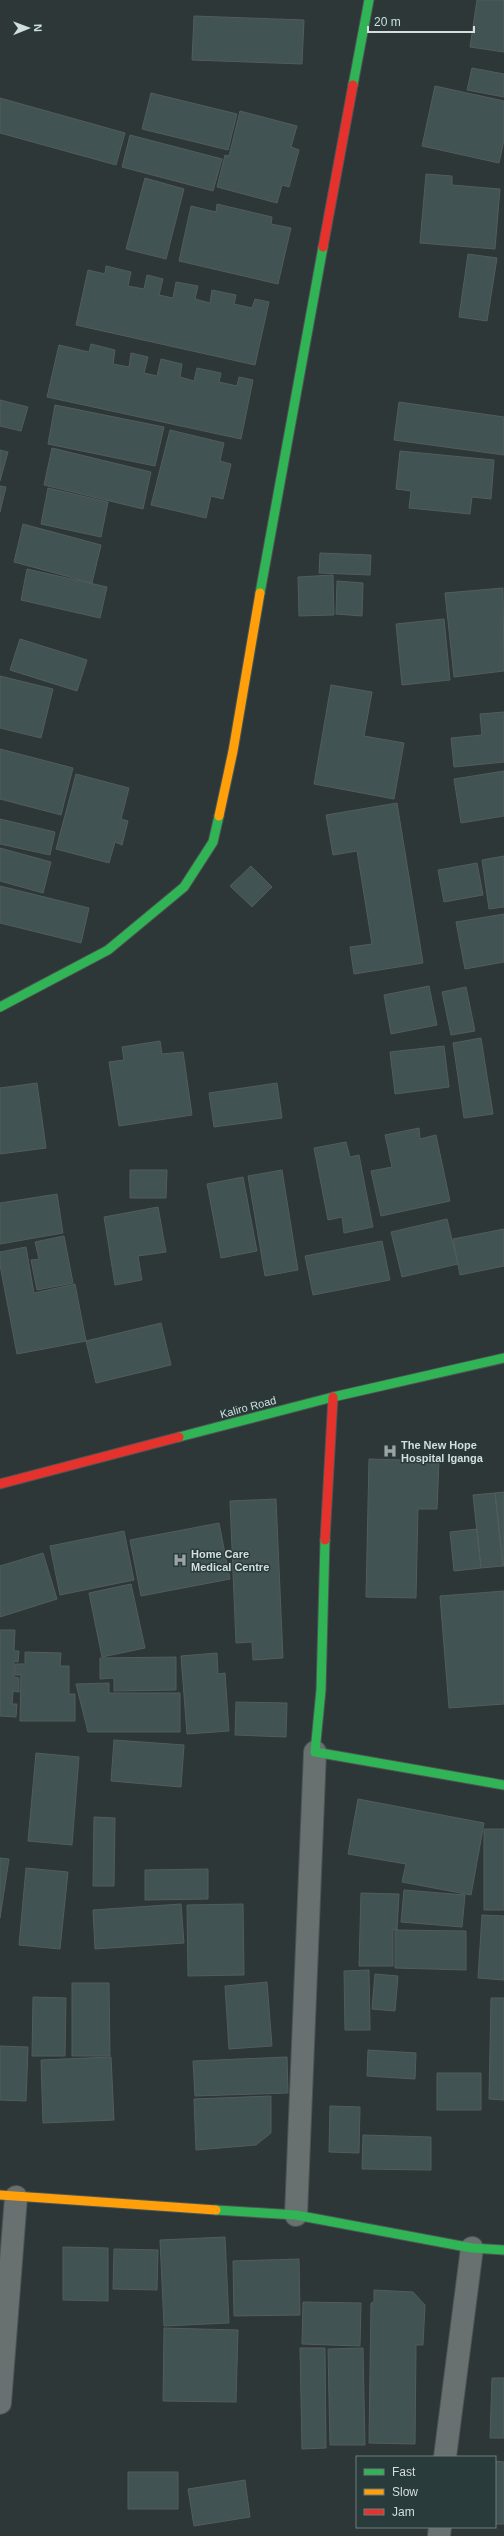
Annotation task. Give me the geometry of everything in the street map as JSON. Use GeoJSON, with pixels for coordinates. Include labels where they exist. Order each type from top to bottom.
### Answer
{"type":"FeatureCollection","features":[{"type":"Feature","properties":{"kind":"street"},"geometry":{"type":"LineString","coordinates":[[0,1007],[108,950],[184,886],[213,842],[233,751],[287,439],[370,0]]}},
{"type":"Feature","properties":{"kind":"street","name":"Kaliro Road"},"geometry":{"type":"LineString","coordinates":[[0,1484],[333,1397],[504,1358]]}},
{"type":"Feature","properties":{"kind":"street"},"geometry":{"type":"LineString","coordinates":[[296,2215],[315,1752],[321,1690],[324,1554],[333,1397]]}},
{"type":"Feature","properties":{"kind":"street"},"geometry":{"type":"LineString","coordinates":[[315,1752],[504,1784]]}},
{"type":"Feature","properties":{"kind":"street"},"geometry":{"type":"LineString","coordinates":[[0,2403],[8,2196],[296,2215],[472,2248],[504,2250]]}},
{"type":"Feature","properties":{"kind":"street"},"geometry":{"type":"LineString","coordinates":[[445,2456],[472,2248]]}},
{"type":"Feature","properties":{"kind":"building"},"geometry":{"type":"Polygon","coordinates":[[[477,0],[504,0],[504,52],[470,47],[477,0]]]}},
{"type":"Feature","properties":{"kind":"building"},"geometry":{"type":"Polygon","coordinates":[[[194,16],[304,20],[302,64],[192,60],[194,16]]]}},
{"type":"Feature","properties":{"kind":"building"},"geometry":{"type":"Polygon","coordinates":[[[472,68],[504,74],[504,97],[467,90],[472,68]]]}},
{"type":"Feature","properties":{"kind":"building"},"geometry":{"type":"Polygon","coordinates":[[[435,86],[504,101],[504,140],[499,163],[422,146],[435,86]]]}},
{"type":"Feature","properties":{"kind":"building"},"geometry":{"type":"Polygon","coordinates":[[[151,93],[237,114],[228,150],[142,129],[151,93]]]}},
{"type":"Feature","properties":{"kind":"building"},"geometry":{"type":"Polygon","coordinates":[[[0,98],[125,133],[116,165],[0,133],[0,98]]]}},
{"type":"Feature","properties":{"kind":"building"},"geometry":{"type":"Polygon","coordinates":[[[240,111],[297,126],[291,147],[299,150],[289,187],[282,185],[277,203],[217,187],[225,155],[229,156],[240,111]]]}},
{"type":"Feature","properties":{"kind":"building"},"geometry":{"type":"Polygon","coordinates":[[[130,135],[222,159],[213,191],[122,167],[130,135]]]}},
{"type":"Feature","properties":{"kind":"building"},"geometry":{"type":"Polygon","coordinates":[[[426,174],[452,176],[452,185],[500,189],[495,249],[420,243],[426,174]]]}},
{"type":"Feature","properties":{"kind":"building"},"geometry":{"type":"Polygon","coordinates":[[[145,178],[184,189],[166,259],[126,249],[145,178]]]}},
{"type":"Feature","properties":{"kind":"building"},"geometry":{"type":"Polygon","coordinates":[[[217,204],[272,217],[271,224],[291,228],[278,284],[179,261],[191,206],[216,212],[217,204]]]}},
{"type":"Feature","properties":{"kind":"building"},"geometry":{"type":"Polygon","coordinates":[[[468,254],[497,258],[487,321],[459,317],[468,254]]]}},
{"type":"Feature","properties":{"kind":"building"},"geometry":{"type":"Polygon","coordinates":[[[106,266],[131,272],[128,286],[144,289],[147,275],[163,279],[159,295],[173,298],[176,282],[198,286],[195,299],[210,303],[212,290],[236,295],[234,304],[252,308],[255,299],[269,302],[255,365],[76,325],[88,270],[105,274],[106,266]]]}},
{"type":"Feature","properties":{"kind":"building"},"geometry":{"type":"Polygon","coordinates":[[[91,344],[115,350],[113,364],[129,367],[131,353],[148,357],[144,373],[157,376],[161,359],[182,364],[180,377],[194,381],[197,368],[221,373],[219,382],[237,386],[239,377],[253,380],[241,439],[47,397],[59,345],[89,352],[91,344]]]}},
{"type":"Feature","properties":{"kind":"building"},"geometry":{"type":"Polygon","coordinates":[[[0,400],[28,407],[21,431],[0,426],[0,400]]]}},
{"type":"Feature","properties":{"kind":"building"},"geometry":{"type":"Polygon","coordinates":[[[399,402],[504,417],[504,455],[394,440],[399,402]]]}},
{"type":"Feature","properties":{"kind":"building"},"geometry":{"type":"Polygon","coordinates":[[[55,405],[164,427],[155,466],[48,444],[55,405]]]}},
{"type":"Feature","properties":{"kind":"building"},"geometry":{"type":"Polygon","coordinates":[[[170,430],[224,443],[220,461],[231,464],[223,499],[211,496],[206,518],[151,505],[170,430]]]}},
{"type":"Feature","properties":{"kind":"building"},"geometry":{"type":"Polygon","coordinates":[[[52,448],[151,472],[143,509],[44,485],[52,448]]]}},
{"type":"Feature","properties":{"kind":"building"},"geometry":{"type":"Polygon","coordinates":[[[0,450],[8,452],[0,481],[0,450]]]}},
{"type":"Feature","properties":{"kind":"building"},"geometry":{"type":"Polygon","coordinates":[[[400,451],[494,460],[491,499],[472,497],[470,514],[409,508],[411,491],[396,489],[400,451]]]}},
{"type":"Feature","properties":{"kind":"building"},"geometry":{"type":"Polygon","coordinates":[[[0,486],[6,487],[0,512],[0,486]]]}},
{"type":"Feature","properties":{"kind":"building"},"geometry":{"type":"Polygon","coordinates":[[[48,488],[108,502],[101,537],[41,524],[48,488]]]}},
{"type":"Feature","properties":{"kind":"building"},"geometry":{"type":"Polygon","coordinates":[[[23,524],[101,545],[92,583],[14,562],[23,524]]]}},
{"type":"Feature","properties":{"kind":"building"},"geometry":{"type":"Polygon","coordinates":[[[320,553],[371,555],[370,575],[319,573],[320,553]]]}},
{"type":"Feature","properties":{"kind":"building"},"geometry":{"type":"Polygon","coordinates":[[[27,569],[107,587],[100,618],[21,600],[27,569]]]}},
{"type":"Feature","properties":{"kind":"building"},"geometry":{"type":"Polygon","coordinates":[[[333,575],[334,615],[299,616],[298,577],[333,575]]]}},
{"type":"Feature","properties":{"kind":"building"},"geometry":{"type":"Polygon","coordinates":[[[337,581],[363,583],[362,616],[336,614],[337,581]]]}},
{"type":"Feature","properties":{"kind":"building"},"geometry":{"type":"Polygon","coordinates":[[[503,588],[504,671],[454,677],[445,593],[503,588]]]}},
{"type":"Feature","properties":{"kind":"building"},"geometry":{"type":"Polygon","coordinates":[[[444,619],[450,680],[402,685],[396,624],[444,619]]]}},
{"type":"Feature","properties":{"kind":"building"},"geometry":{"type":"Polygon","coordinates":[[[20,639],[87,660],[77,691],[10,670],[20,639]]]}},
{"type":"Feature","properties":{"kind":"building"},"geometry":{"type":"Polygon","coordinates":[[[0,676],[53,689],[41,738],[0,728],[0,676]]]}},
{"type":"Feature","properties":{"kind":"building"},"geometry":{"type":"Polygon","coordinates":[[[331,685],[372,692],[364,736],[404,743],[394,799],[314,784],[331,685]]]}},
{"type":"Feature","properties":{"kind":"building"},"geometry":{"type":"Polygon","coordinates":[[[504,712],[504,762],[454,767],[451,738],[482,735],[480,714],[504,712]]]}},
{"type":"Feature","properties":{"kind":"building"},"geometry":{"type":"Polygon","coordinates":[[[0,749],[73,768],[61,815],[0,799],[0,749]]]}},
{"type":"Feature","properties":{"kind":"building"},"geometry":{"type":"Polygon","coordinates":[[[504,771],[504,816],[461,823],[454,779],[504,771]]]}},
{"type":"Feature","properties":{"kind":"building"},"geometry":{"type":"Polygon","coordinates":[[[76,774],[129,788],[121,819],[128,821],[122,845],[115,842],[109,863],[56,849],[76,774]]]}},
{"type":"Feature","properties":{"kind":"building"},"geometry":{"type":"Polygon","coordinates":[[[397,803],[423,963],[354,974],[350,947],[372,944],[357,851],[333,855],[326,815],[397,803]]]}},
{"type":"Feature","properties":{"kind":"building"},"geometry":{"type":"Polygon","coordinates":[[[0,819],[55,832],[50,855],[0,844],[0,819]]]}},
{"type":"Feature","properties":{"kind":"building"},"geometry":{"type":"Polygon","coordinates":[[[0,848],[51,862],[43,893],[0,881],[0,848]]]}},
{"type":"Feature","properties":{"kind":"building"},"geometry":{"type":"Polygon","coordinates":[[[504,856],[504,907],[489,909],[482,860],[504,856]]]}},
{"type":"Feature","properties":{"kind":"building"},"geometry":{"type":"Polygon","coordinates":[[[477,863],[483,895],[444,902],[438,870],[477,863]]]}},
{"type":"Feature","properties":{"kind":"building"},"geometry":{"type":"Polygon","coordinates":[[[251,866],[272,887],[252,907],[230,886],[251,866]]]}},
{"type":"Feature","properties":{"kind":"building"},"geometry":{"type":"Polygon","coordinates":[[[0,886],[89,908],[81,943],[0,923],[0,886]]]}},
{"type":"Feature","properties":{"kind":"building"},"geometry":{"type":"Polygon","coordinates":[[[504,914],[504,962],[465,969],[456,922],[504,914]]]}},
{"type":"Feature","properties":{"kind":"building"},"geometry":{"type":"Polygon","coordinates":[[[429,986],[437,1025],[391,1034],[384,995],[429,986]]]}},
{"type":"Feature","properties":{"kind":"building"},"geometry":{"type":"Polygon","coordinates":[[[466,987],[475,1031],[451,1035],[442,992],[466,987]]]}},
{"type":"Feature","properties":{"kind":"building"},"geometry":{"type":"Polygon","coordinates":[[[481,1038],[493,1114],[464,1118],[453,1043],[481,1038]]]}},
{"type":"Feature","properties":{"kind":"building"},"geometry":{"type":"Polygon","coordinates":[[[160,1041],[162,1054],[183,1052],[192,1115],[119,1126],[109,1062],[124,1060],[122,1047],[160,1041]]]}},
{"type":"Feature","properties":{"kind":"building"},"geometry":{"type":"Polygon","coordinates":[[[444,1046],[449,1087],[395,1094],[390,1052],[444,1046]]]}},
{"type":"Feature","properties":{"kind":"building"},"geometry":{"type":"Polygon","coordinates":[[[37,1083],[46,1148],[0,1154],[0,1088],[37,1083]]]}},
{"type":"Feature","properties":{"kind":"building"},"geometry":{"type":"Polygon","coordinates":[[[277,1083],[282,1118],[214,1127],[209,1093],[277,1083]]]}},
{"type":"Feature","properties":{"kind":"building"},"geometry":{"type":"Polygon","coordinates":[[[419,1128],[420,1139],[436,1135],[450,1201],[381,1216],[371,1171],[392,1167],[385,1135],[419,1128]]]}},
{"type":"Feature","properties":{"kind":"building"},"geometry":{"type":"Polygon","coordinates":[[[346,1142],[350,1157],[359,1155],[373,1227],[344,1233],[342,1217],[328,1220],[314,1148],[346,1142]]]}},
{"type":"Feature","properties":{"kind":"building"},"geometry":{"type":"Polygon","coordinates":[[[130,1170],[167,1170],[166,1198],[130,1198],[130,1170]]]}},
{"type":"Feature","properties":{"kind":"building"},"geometry":{"type":"Polygon","coordinates":[[[282,1170],[298,1270],[265,1276],[248,1176],[282,1170]]]}},
{"type":"Feature","properties":{"kind":"building"},"geometry":{"type":"Polygon","coordinates":[[[243,1177],[257,1251],[221,1258],[207,1184],[243,1177]]]}},
{"type":"Feature","properties":{"kind":"building"},"geometry":{"type":"Polygon","coordinates":[[[57,1194],[63,1233],[0,1244],[0,1203],[57,1194]]]}},
{"type":"Feature","properties":{"kind":"building"},"geometry":{"type":"Polygon","coordinates":[[[158,1207],[166,1252],[138,1256],[142,1280],[115,1285],[104,1217],[158,1207]]]}},
{"type":"Feature","properties":{"kind":"building"},"geometry":{"type":"Polygon","coordinates":[[[447,1219],[458,1264],[402,1277],[391,1232],[447,1219]]]}},
{"type":"Feature","properties":{"kind":"building"},"geometry":{"type":"Polygon","coordinates":[[[504,1229],[504,1266],[460,1275],[453,1239],[504,1229]]]}},
{"type":"Feature","properties":{"kind":"building"},"geometry":{"type":"Polygon","coordinates":[[[64,1236],[73,1283],[37,1290],[31,1260],[39,1259],[35,1242],[64,1236]]]}},
{"type":"Feature","properties":{"kind":"building"},"geometry":{"type":"Polygon","coordinates":[[[382,1241],[390,1280],[313,1295],[305,1256],[382,1241]]]}},
{"type":"Feature","properties":{"kind":"building"},"geometry":{"type":"Polygon","coordinates":[[[26,1247],[34,1293],[75,1284],[86,1341],[17,1354],[0,1265],[0,1252],[26,1247]]]}},
{"type":"Feature","properties":{"kind":"building"},"geometry":{"type":"Polygon","coordinates":[[[161,1323],[171,1365],[96,1383],[86,1341],[161,1323]]]}},
{"type":"Feature","properties":{"kind":"building"},"geometry":{"type":"Polygon","coordinates":[[[369,1459],[439,1461],[437,1509],[418,1509],[416,1598],[366,1597],[369,1459]]]}},
{"type":"Feature","properties":{"kind":"building"},"geometry":{"type":"Polygon","coordinates":[[[504,1492],[504,1566],[503,1566],[495,1493],[504,1492]]]}},
{"type":"Feature","properties":{"kind":"building"},"geometry":{"type":"Polygon","coordinates":[[[495,1493],[503,1566],[481,1568],[473,1495],[495,1493]]]}},
{"type":"Feature","properties":{"kind":"building"},"geometry":{"type":"Polygon","coordinates":[[[276,1499],[283,1658],[253,1660],[252,1642],[236,1643],[230,1501],[276,1499]]]}},
{"type":"Feature","properties":{"kind":"building","name":"Home Care Medical Centre"},"geometry":{"type":"Polygon","coordinates":[[[219,1523],[230,1579],[141,1596],[130,1540],[219,1523]]]}},
{"type":"Feature","properties":{"kind":"building"},"geometry":{"type":"Polygon","coordinates":[[[477,1529],[481,1568],[454,1571],[450,1532],[477,1529]]]}},
{"type":"Feature","properties":{"kind":"building"},"geometry":{"type":"Polygon","coordinates":[[[124,1531],[134,1580],[60,1595],[50,1546],[124,1531]]]}},
{"type":"Feature","properties":{"kind":"building"},"geometry":{"type":"Polygon","coordinates":[[[43,1553],[57,1599],[0,1617],[0,1566],[43,1553]]]}},
{"type":"Feature","properties":{"kind":"building"},"geometry":{"type":"Polygon","coordinates":[[[131,1584],[145,1648],[102,1657],[89,1593],[131,1584]]]}},
{"type":"Feature","properties":{"kind":"building"},"geometry":{"type":"Polygon","coordinates":[[[504,1591],[504,1704],[449,1708],[440,1596],[504,1591]]]}},
{"type":"Feature","properties":{"kind":"building"},"geometry":{"type":"Polygon","coordinates":[[[0,1630],[15,1630],[14,1651],[19,1651],[18,1662],[14,1661],[14,1677],[19,1678],[19,1692],[13,1691],[12,1704],[17,1704],[16,1717],[0,1716],[0,1630]]]}},
{"type":"Feature","properties":{"kind":"building"},"geometry":{"type":"Polygon","coordinates":[[[25,1652],[61,1653],[60,1666],[69,1666],[69,1694],[75,1694],[75,1721],[20,1721],[21,1675],[15,1675],[15,1664],[25,1664],[25,1652]]]}},
{"type":"Feature","properties":{"kind":"building"},"geometry":{"type":"Polygon","coordinates":[[[217,1653],[218,1674],[225,1673],[229,1731],[187,1734],[181,1656],[217,1653]]]}},
{"type":"Feature","properties":{"kind":"building"},"geometry":{"type":"Polygon","coordinates":[[[176,1657],[176,1690],[114,1691],[114,1678],[100,1679],[100,1658],[176,1657]]]}},
{"type":"Feature","properties":{"kind":"building"},"geometry":{"type":"Polygon","coordinates":[[[109,1683],[109,1693],[180,1693],[180,1732],[88,1732],[76,1684],[109,1683]]]}},
{"type":"Feature","properties":{"kind":"building"},"geometry":{"type":"Polygon","coordinates":[[[236,1702],[287,1703],[286,1737],[235,1735],[236,1702]]]}},
{"type":"Feature","properties":{"kind":"building"},"geometry":{"type":"Polygon","coordinates":[[[114,1740],[184,1745],[181,1787],[111,1781],[114,1740]]]}},
{"type":"Feature","properties":{"kind":"building"},"geometry":{"type":"Polygon","coordinates":[[[36,1753],[79,1757],[72,1845],[28,1841],[36,1753]]]}},
{"type":"Feature","properties":{"kind":"building"},"geometry":{"type":"Polygon","coordinates":[[[358,1799],[484,1823],[471,1895],[402,1882],[406,1864],[348,1854],[358,1799]]]}},
{"type":"Feature","properties":{"kind":"building"},"geometry":{"type":"Polygon","coordinates":[[[94,1817],[115,1818],[114,1886],[93,1886],[94,1817]]]}},
{"type":"Feature","properties":{"kind":"building"},"geometry":{"type":"Polygon","coordinates":[[[484,1829],[504,1829],[504,1910],[484,1910],[484,1829]]]}},
{"type":"Feature","properties":{"kind":"building"},"geometry":{"type":"Polygon","coordinates":[[[0,1858],[9,1859],[0,1918],[0,1858]]]}},
{"type":"Feature","properties":{"kind":"building"},"geometry":{"type":"Polygon","coordinates":[[[26,1868],[68,1872],[60,1949],[19,1945],[26,1868]]]}},
{"type":"Feature","properties":{"kind":"building"},"geometry":{"type":"Polygon","coordinates":[[[208,1869],[208,1899],[145,1900],[145,1870],[208,1869]]]}},
{"type":"Feature","properties":{"kind":"building"},"geometry":{"type":"Polygon","coordinates":[[[404,1890],[465,1895],[462,1927],[401,1922],[404,1890]]]}},
{"type":"Feature","properties":{"kind":"building"},"geometry":{"type":"Polygon","coordinates":[[[361,1893],[399,1894],[397,1930],[393,1929],[393,1966],[359,1966],[361,1893]]]}},
{"type":"Feature","properties":{"kind":"building"},"geometry":{"type":"Polygon","coordinates":[[[181,1904],[184,1943],[95,1949],[93,1910],[181,1904]]]}},
{"type":"Feature","properties":{"kind":"building"},"geometry":{"type":"Polygon","coordinates":[[[243,1904],[244,1975],[188,1976],[187,1905],[243,1904]]]}},
{"type":"Feature","properties":{"kind":"building"},"geometry":{"type":"Polygon","coordinates":[[[482,1915],[504,1916],[504,1980],[478,1978],[482,1915]]]}},
{"type":"Feature","properties":{"kind":"building"},"geometry":{"type":"Polygon","coordinates":[[[395,1930],[466,1931],[466,1970],[395,1968],[395,1930]]]}},
{"type":"Feature","properties":{"kind":"building"},"geometry":{"type":"Polygon","coordinates":[[[369,1970],[370,2030],[345,2030],[344,1971],[369,1970]]]}},
{"type":"Feature","properties":{"kind":"building"},"geometry":{"type":"Polygon","coordinates":[[[375,1974],[398,1976],[395,2011],[372,2009],[375,1974]]]}},
{"type":"Feature","properties":{"kind":"building"},"geometry":{"type":"Polygon","coordinates":[[[267,1982],[272,2046],[229,2049],[225,1986],[267,1982]]]}},
{"type":"Feature","properties":{"kind":"building"},"geometry":{"type":"Polygon","coordinates":[[[72,1983],[109,1983],[110,2056],[72,2056],[72,1983]]]}},
{"type":"Feature","properties":{"kind":"building"},"geometry":{"type":"Polygon","coordinates":[[[33,1997],[66,1998],[65,2056],[32,2056],[33,1997]]]}},
{"type":"Feature","properties":{"kind":"building"},"geometry":{"type":"Polygon","coordinates":[[[491,1998],[504,1998],[504,2100],[489,2099],[491,1998]]]}},
{"type":"Feature","properties":{"kind":"building"},"geometry":{"type":"Polygon","coordinates":[[[0,2046],[28,2047],[26,2101],[0,2100],[0,2046]]]}},
{"type":"Feature","properties":{"kind":"building"},"geometry":{"type":"Polygon","coordinates":[[[368,2050],[416,2053],[415,2079],[367,2076],[368,2050]]]}},
{"type":"Feature","properties":{"kind":"building"},"geometry":{"type":"Polygon","coordinates":[[[111,2057],[114,2120],[43,2123],[41,2060],[111,2057]]]}},
{"type":"Feature","properties":{"kind":"building"},"geometry":{"type":"Polygon","coordinates":[[[287,2057],[288,2093],[195,2096],[193,2061],[287,2057]]]}},
{"type":"Feature","properties":{"kind":"building"},"geometry":{"type":"Polygon","coordinates":[[[437,2073],[481,2073],[481,2110],[437,2110],[437,2073]]]}},
{"type":"Feature","properties":{"kind":"building"},"geometry":{"type":"Polygon","coordinates":[[[271,2096],[271,2133],[256,2145],[196,2150],[194,2099],[271,2096]]]}},
{"type":"Feature","properties":{"kind":"building"},"geometry":{"type":"Polygon","coordinates":[[[330,2106],[360,2107],[359,2153],[329,2152],[330,2106]]]}},
{"type":"Feature","properties":{"kind":"building"},"geometry":{"type":"Polygon","coordinates":[[[363,2135],[431,2137],[431,2170],[362,2169],[363,2135]]]}},
{"type":"Feature","properties":{"kind":"building"},"geometry":{"type":"Polygon","coordinates":[[[225,2237],[229,2323],[164,2326],[160,2240],[225,2237]]]}},
{"type":"Feature","properties":{"kind":"building"},"geometry":{"type":"Polygon","coordinates":[[[63,2247],[108,2248],[108,2301],[63,2300],[63,2247]]]}},
{"type":"Feature","properties":{"kind":"building"},"geometry":{"type":"Polygon","coordinates":[[[114,2249],[158,2250],[157,2290],[113,2289],[114,2249]]]}},
{"type":"Feature","properties":{"kind":"building"},"geometry":{"type":"Polygon","coordinates":[[[299,2259],[300,2315],[234,2316],[233,2261],[299,2259]]]}},
{"type":"Feature","properties":{"kind":"building"},"geometry":{"type":"Polygon","coordinates":[[[374,2290],[413,2292],[425,2305],[423,2345],[416,2345],[415,2444],[369,2443],[371,2303],[374,2302],[374,2290]]]}},
{"type":"Feature","properties":{"kind":"building"},"geometry":{"type":"Polygon","coordinates":[[[303,2302],[361,2303],[360,2346],[302,2344],[303,2302]]]}},
{"type":"Feature","properties":{"kind":"building"},"geometry":{"type":"Polygon","coordinates":[[[164,2328],[238,2330],[236,2402],[163,2401],[164,2328]]]}},
{"type":"Feature","properties":{"kind":"building"},"geometry":{"type":"Polygon","coordinates":[[[300,2348],[325,2348],[326,2448],[302,2449],[300,2348]]]}},
{"type":"Feature","properties":{"kind":"building"},"geometry":{"type":"Polygon","coordinates":[[[363,2348],[365,2445],[330,2445],[328,2349],[363,2348]]]}},
{"type":"Feature","properties":{"kind":"building"},"geometry":{"type":"Polygon","coordinates":[[[492,2378],[504,2378],[504,2438],[490,2438],[492,2378]]]}},
{"type":"Feature","properties":{"kind":"building"},"geometry":{"type":"Polygon","coordinates":[[[496,2461],[504,2462],[504,2524],[496,2524],[496,2461]]]}},
{"type":"Feature","properties":{"kind":"building"},"geometry":{"type":"Polygon","coordinates":[[[128,2472],[178,2472],[178,2509],[128,2509],[128,2472]]]}},
{"type":"Feature","properties":{"kind":"building"},"geometry":{"type":"Polygon","coordinates":[[[245,2480],[250,2517],[194,2526],[188,2489],[245,2480]]]}},
{"type":"Feature","properties":{"kind":"traffic: fast"},"geometry":{"type":"LineString","coordinates":[[353,85],[369,0]]}},
{"type":"Feature","properties":{"kind":"traffic: fast"},"geometry":{"type":"LineString","coordinates":[[260,593],[323,247]]}},
{"type":"Feature","properties":{"kind":"traffic: fast"},"geometry":{"type":"LineString","coordinates":[[0,1007],[108,950],[184,887],[213,842],[219,816]]}},
{"type":"Feature","properties":{"kind":"traffic: fast"},"geometry":{"type":"LineString","coordinates":[[179,1437],[333,1397],[504,1358]]}},
{"type":"Feature","properties":{"kind":"traffic: fast"},"geometry":{"type":"LineString","coordinates":[[325,1540],[321,1690],[315,1752],[504,1785]]}},
{"type":"Feature","properties":{"kind":"traffic: fast"},"geometry":{"type":"LineString","coordinates":[[216,2210],[296,2215],[472,2248],[504,2250]]}},
{"type":"Feature","properties":{"kind":"traffic: slow"},"geometry":{"type":"LineString","coordinates":[[219,816],[233,751],[260,593]]}},
{"type":"Feature","properties":{"kind":"traffic: slow"},"geometry":{"type":"LineString","coordinates":[[0,2195],[216,2210]]}},
{"type":"Feature","properties":{"kind":"traffic: jam"},"geometry":{"type":"LineString","coordinates":[[323,247],[353,85]]}},
{"type":"Feature","properties":{"kind":"traffic: jam"},"geometry":{"type":"LineString","coordinates":[[325,1540],[333,1397]]}},
{"type":"Feature","properties":{"kind":"traffic: jam"},"geometry":{"type":"LineString","coordinates":[[0,1484],[179,1437]]}},
{"type":"Feature","properties":{"kind":"place","name":"The New Hope Hospital Iganga"},"geometry":{"type":"Point","coordinates":[390,1451]}},
{"type":"Feature","properties":{"kind":"place","name":"Home Care Medical Centre"},"geometry":{"type":"Point","coordinates":[180,1560]}}]}
